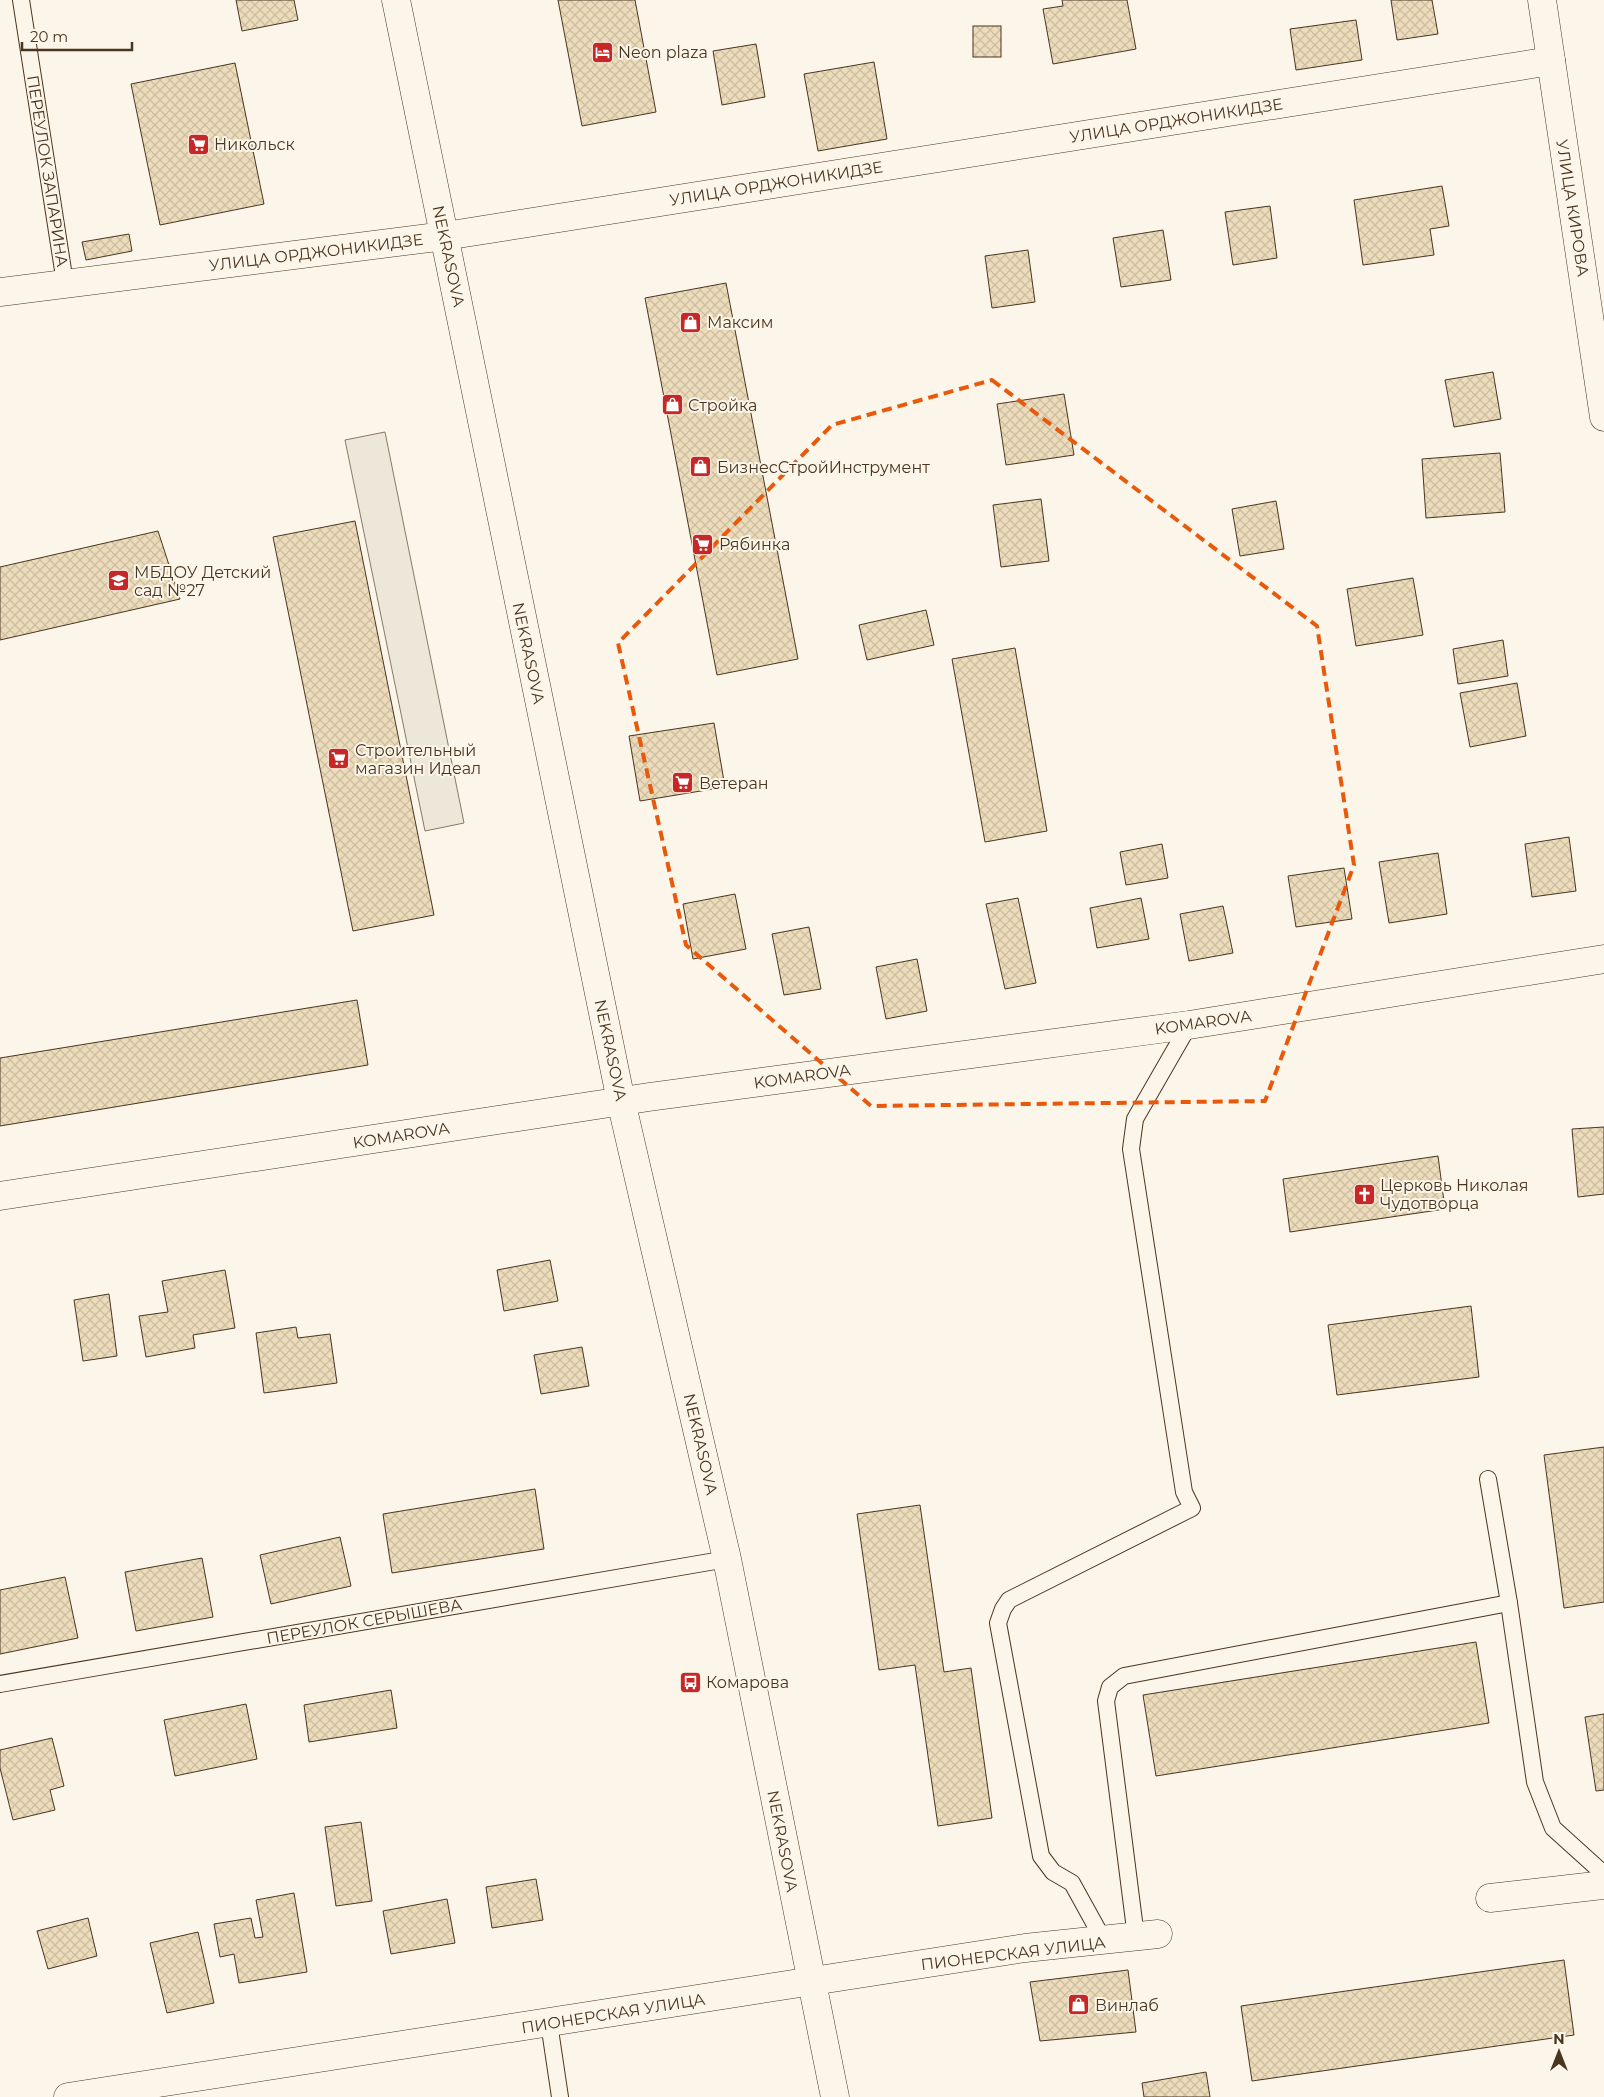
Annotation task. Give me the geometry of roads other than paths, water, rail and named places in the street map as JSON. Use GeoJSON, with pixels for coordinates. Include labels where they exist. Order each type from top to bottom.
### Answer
{"type":"FeatureCollection","features":[{"type":"Feature","properties":{"kind":"main road","name":"NEKRASOVA"},"geometry":{"type":"LineString","coordinates":[[396,0],[621,1101],[727,1559],[810,1981],[835,2097]]}},
{"type":"Feature","properties":{"kind":"main road","name":"УЛИЦА КИРОВА"},"geometry":{"type":"LineString","coordinates":[[1542,0],[1604,417]]}},
{"type":"Feature","properties":{"kind":"main road","name":"УЛИЦА ОРДЖОНИКИДЗЕ"},"geometry":{"type":"LineString","coordinates":[[0,292],[445,236],[1550,61]]}},
{"type":"Feature","properties":{"kind":"main road","name":"KOMAROVA"},"geometry":{"type":"LineString","coordinates":[[0,1196],[621,1101],[1189,1025],[1604,959]]}},
{"type":"Feature","properties":{"kind":"main road"},"geometry":{"type":"LineString","coordinates":[[1490,1898],[1604,1885]]}},
{"type":"Feature","properties":{"kind":"main road","name":"ПИОНЕРСКАЯ УЛИЦА"},"geometry":{"type":"LineString","coordinates":[[68,2097],[1025,1948],[1147,1936]]}},
{"type":"Feature","properties":{"kind":"lane","name":"ПЕРЕУЛОК ЗАПАРИНА"},"geometry":{"type":"LineString","coordinates":[[21,0],[65,283]]}},
{"type":"Feature","properties":{"kind":"lane"},"geometry":{"type":"LineString","coordinates":[[1104,1941],[1072,1883],[1053,1872],[1041,1856],[998,1623],[1003,1609],[1009,1600],[1192,1508],[1184,1492],[1131,1149],[1135,1118],[1189,1025]]}},
{"type":"Feature","properties":{"kind":"lane"},"geometry":{"type":"LineString","coordinates":[[1488,1480],[1509,1603],[1535,1782],[1553,1828],[1604,1874]]}},
{"type":"Feature","properties":{"kind":"lane","name":"ПЕРЕУЛОК СЕРЫШЕВА"},"geometry":{"type":"LineString","coordinates":[[0,1684],[727,1559]]}},
{"type":"Feature","properties":{"kind":"lane"},"geometry":{"type":"LineString","coordinates":[[1147,1936],[1106,1701],[1110,1687],[1124,1676],[1509,1603]]}},
{"type":"Feature","properties":{"kind":"lane"},"geometry":{"type":"LineString","coordinates":[[549,2023],[560,2097]]}},
{"type":"Feature","properties":{"kind":"place","name":"Neon plaza"},"geometry":{"type":"Point","coordinates":[602,52]}},
{"type":"Feature","properties":{"kind":"place","name":"Никольск"},"geometry":{"type":"Point","coordinates":[198,144]}},
{"type":"Feature","properties":{"kind":"place","name":"Максим"},"geometry":{"type":"Point","coordinates":[691,322]}},
{"type":"Feature","properties":{"kind":"place","name":"Стройка"},"geometry":{"type":"Point","coordinates":[672,405]}},
{"type":"Feature","properties":{"kind":"place","name":"БизнесСтройИнструмент"},"geometry":{"type":"Point","coordinates":[701,467]}},
{"type":"Feature","properties":{"kind":"place","name":"Рябинка"},"geometry":{"type":"Point","coordinates":[703,544]}},
{"type":"Feature","properties":{"kind":"place","name":"МБДОУ Детский сад №27"},"geometry":{"type":"Point","coordinates":[118,581]}},
{"type":"Feature","properties":{"kind":"place","name":"Строительный магазин Идеал"},"geometry":{"type":"Point","coordinates":[339,759]}},
{"type":"Feature","properties":{"kind":"place","name":"Ветеран"},"geometry":{"type":"Point","coordinates":[683,783]}},
{"type":"Feature","properties":{"kind":"place","name":"Церковь Николая Чудотворца"},"geometry":{"type":"Point","coordinates":[1364,1194]}},
{"type":"Feature","properties":{"kind":"place","name":"Комарова"},"geometry":{"type":"Point","coordinates":[690,1682]}},
{"type":"Feature","properties":{"kind":"place","name":"Винлаб"},"geometry":{"type":"Point","coordinates":[1079,2005]}}]}
